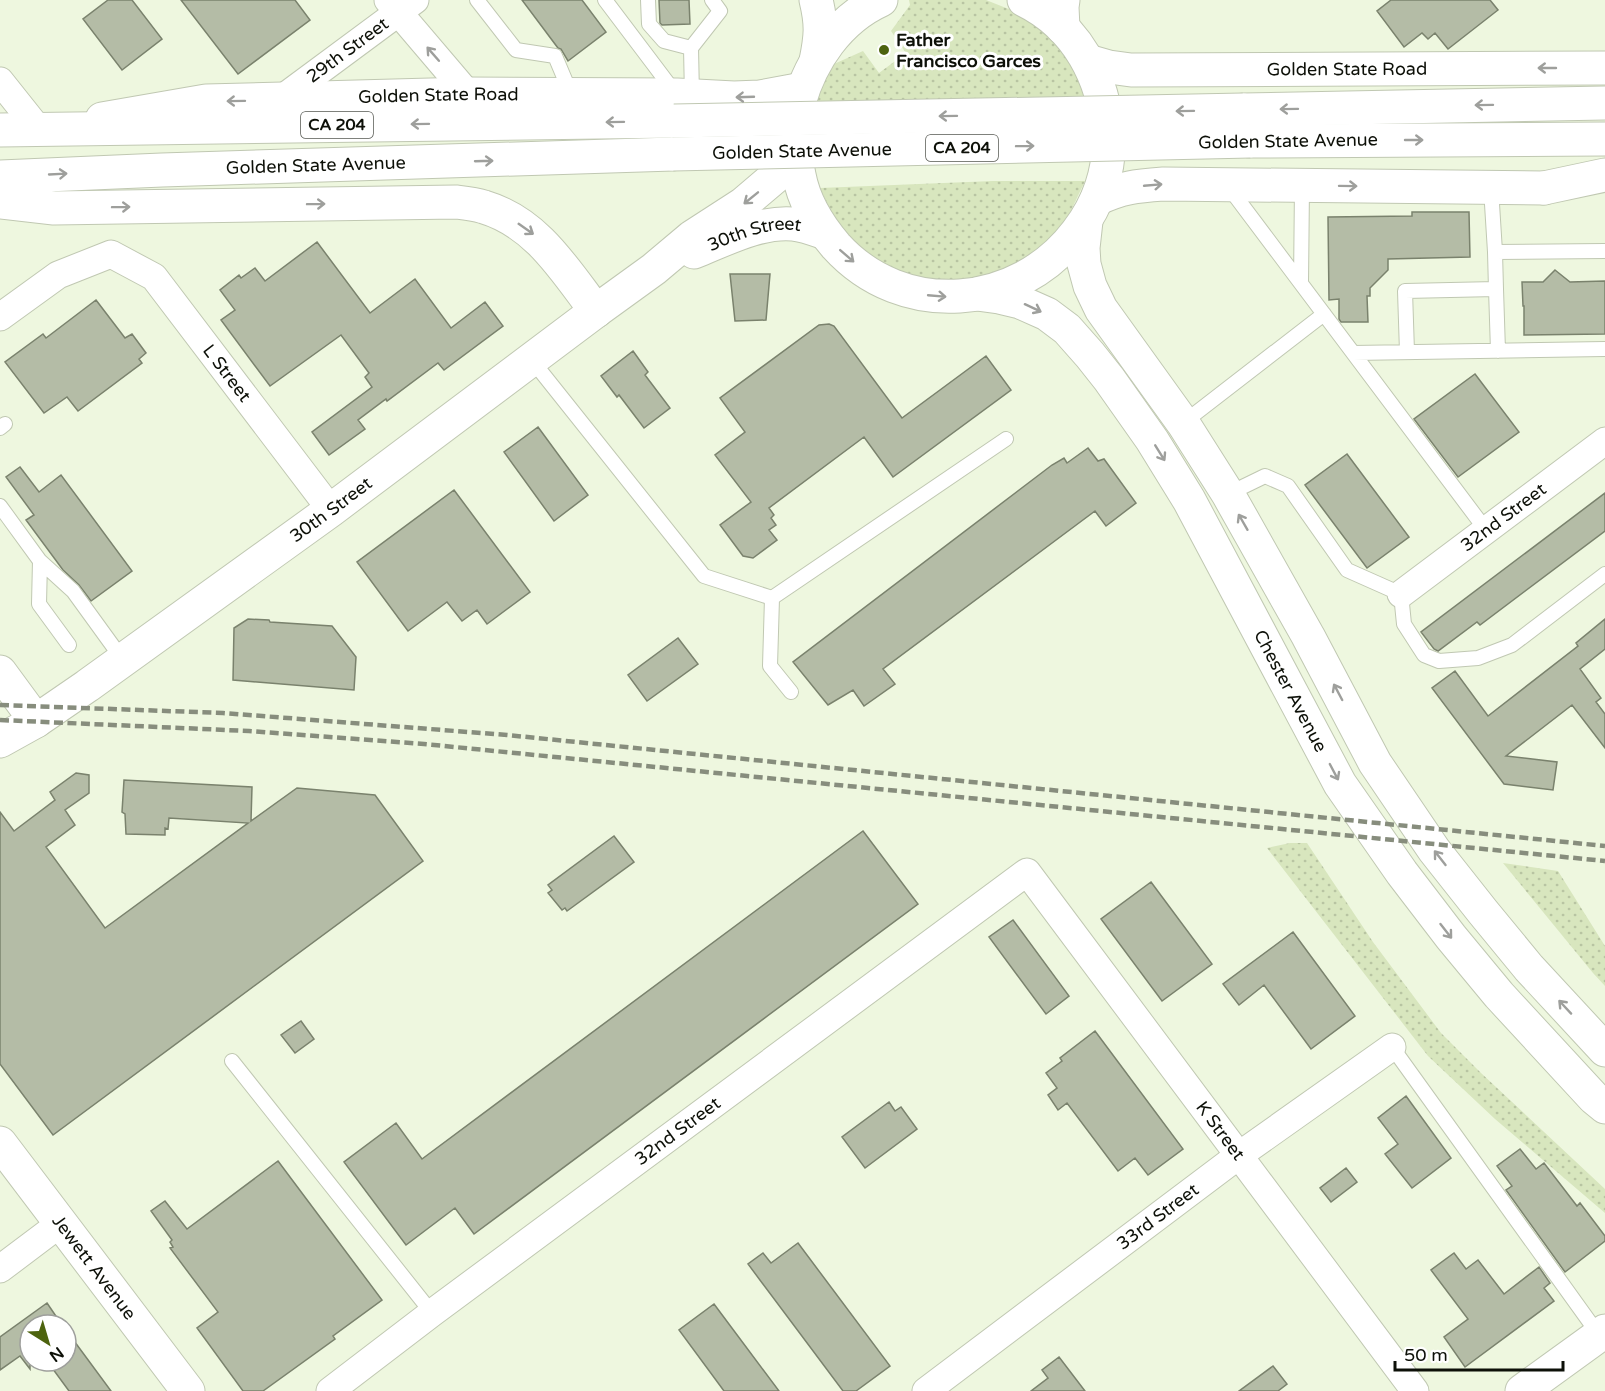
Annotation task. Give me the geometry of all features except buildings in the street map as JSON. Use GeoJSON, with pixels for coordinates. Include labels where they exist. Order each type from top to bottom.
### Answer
{"type":"FeatureCollection","features":[{"type":"Feature","properties":{"kind":"main road"},"geometry":{"type":"LineString","coordinates":[[816,0],[821,38],[797,112],[794,136],[795,160],[801,186],[811,210],[825,233],[846,256],[870,275],[898,288],[950,297],[977,294],[1010,285],[1039,270],[1065,248],[1091,210],[1116,190],[1133,186],[1164,184],[1605,190]]}},
{"type":"Feature","properties":{"kind":"main road"},"geometry":{"type":"LineString","coordinates":[[809,75],[832,38],[852,18],[881,0]]}},
{"type":"Feature","properties":{"kind":"main road"},"geometry":{"type":"LineString","coordinates":[[1024,0],[1047,14],[1063,14],[1100,87],[1107,115],[1109,144],[1105,172],[1091,210],[1083,249],[1084,264],[1090,286],[1101,309],[1183,423],[1228,494],[1308,636],[1375,763],[1434,850],[1529,968],[1605,1050]]}},
{"type":"Feature","properties":{"kind":"main road","name":"Golden State Road"},"geometry":{"type":"LineString","coordinates":[[1088,61],[1109,67],[1131,69],[1605,68]]}},
{"type":"Feature","properties":{"kind":"main road","name":"Golden State Road"},"geometry":{"type":"LineString","coordinates":[[39,130],[206,101],[468,94],[572,96],[681,104],[760,97],[809,75]]}},
{"type":"Feature","properties":{"kind":"main road","name":"Golden State Avenue"},"geometry":{"type":"LineString","coordinates":[[0,177],[673,154],[1247,125],[1605,103]]}},
{"type":"Feature","properties":{"kind":"main road","name":"Golden State Avenue"},"geometry":{"type":"LineString","coordinates":[[0,130],[681,104],[1605,139]]}},
{"type":"Feature","properties":{"kind":"main road","name":"30th Street"},"geometry":{"type":"LineString","coordinates":[[0,741],[59,707],[330,510],[654,269],[692,237],[744,204],[795,160]]}},
{"type":"Feature","properties":{"kind":"main road"},"geometry":{"type":"LineString","coordinates":[[1544,188],[1605,175]]}},
{"type":"Feature","properties":{"kind":"main road"},"geometry":{"type":"LineString","coordinates":[[0,202],[54,208],[456,202],[483,207],[511,218],[534,234],[554,255],[596,311]]}},
{"type":"Feature","properties":{"kind":"main road","name":"30th Street"},"geometry":{"type":"LineString","coordinates":[[654,269],[755,229],[778,224],[794,224],[825,233]]}},
{"type":"Feature","properties":{"kind":"main road","name":"Chester Avenue"},"geometry":{"type":"LineString","coordinates":[[977,294],[1020,302],[1047,314],[1067,329],[1109,379],[1152,440],[1189,500],[1340,784],[1402,873],[1458,946],[1499,995],[1594,1098],[1605,1107]]}},
{"type":"Feature","properties":{"kind":"main road"},"geometry":{"type":"LineString","coordinates":[[0,672],[36,721]]}},
{"type":"Feature","properties":{"kind":"main road","name":"Jewett Avenue"},"geometry":{"type":"LineString","coordinates":[[0,1143],[188,1391]]}},
{"type":"Feature","properties":{"kind":"main road"},"geometry":{"type":"LineString","coordinates":[[1522,1391],[1602,1333]]}},
{"type":"Feature","properties":{"kind":"street"},"geometry":{"type":"LineString","coordinates":[[400,4],[468,94]]}},
{"type":"Feature","properties":{"kind":"street","name":"29th Street"},"geometry":{"type":"LineString","coordinates":[[280,100],[400,4]]}},
{"type":"Feature","properties":{"kind":"street"},"geometry":{"type":"LineString","coordinates":[[0,81],[39,130]]}},
{"type":"Feature","properties":{"kind":"street","name":"L Street"},"geometry":{"type":"LineString","coordinates":[[0,317],[58,275],[111,254],[154,277],[330,510]]}},
{"type":"Feature","properties":{"kind":"street","name":"32nd Street"},"geometry":{"type":"LineString","coordinates":[[1401,594],[1605,441]]}},
{"type":"Feature","properties":{"kind":"street","name":"32nd Street"},"geometry":{"type":"LineString","coordinates":[[330,1391],[1027,872]]}},
{"type":"Feature","properties":{"kind":"street","name":"K Street"},"geometry":{"type":"LineString","coordinates":[[1027,872],[1415,1391]]}},
{"type":"Feature","properties":{"kind":"street","name":"33rd Street"},"geometry":{"type":"LineString","coordinates":[[926,1391],[1238,1156],[1392,1047]]}},
{"type":"Feature","properties":{"kind":"street"},"geometry":{"type":"LineString","coordinates":[[0,1269],[61,1223]]}},
{"type":"Feature","properties":{"kind":"lane"},"geometry":{"type":"LineString","coordinates":[[477,0],[516,50],[555,56],[572,96]]}},
{"type":"Feature","properties":{"kind":"lane"},"geometry":{"type":"LineString","coordinates":[[605,0],[681,104]]}},
{"type":"Feature","properties":{"kind":"lane"},"geometry":{"type":"LineString","coordinates":[[648,0],[649,24],[664,41],[691,48]]}},
{"type":"Feature","properties":{"kind":"lane"},"geometry":{"type":"LineString","coordinates":[[681,104],[691,48],[718,4]]}},
{"type":"Feature","properties":{"kind":"lane"},"geometry":{"type":"LineString","coordinates":[[1227,185],[1486,530]]}},
{"type":"Feature","properties":{"kind":"lane"},"geometry":{"type":"LineString","coordinates":[[1301,284],[1302,186]]}},
{"type":"Feature","properties":{"kind":"lane"},"geometry":{"type":"LineString","coordinates":[[1491,188],[1498,351]]}},
{"type":"Feature","properties":{"kind":"lane"},"geometry":{"type":"LineString","coordinates":[[1495,252],[1605,251]]}},
{"type":"Feature","properties":{"kind":"lane"},"geometry":{"type":"LineString","coordinates":[[1407,352],[1405,291],[1496,289]]}},
{"type":"Feature","properties":{"kind":"lane"},"geometry":{"type":"LineString","coordinates":[[1183,423],[1324,315]]}},
{"type":"Feature","properties":{"kind":"lane"},"geometry":{"type":"LineString","coordinates":[[1353,353],[1605,349]]}},
{"type":"Feature","properties":{"kind":"lane"},"geometry":{"type":"LineString","coordinates":[[531,359],[704,576],[772,598]]}},
{"type":"Feature","properties":{"kind":"lane"},"geometry":{"type":"LineString","coordinates":[[772,598],[1006,439]]}},
{"type":"Feature","properties":{"kind":"lane"},"geometry":{"type":"LineString","coordinates":[[1228,494],[1265,476],[1288,486],[1347,570],[1401,594],[1404,624],[1424,655],[1439,662],[1478,658],[1512,645],[1605,574]]}},
{"type":"Feature","properties":{"kind":"lane"},"geometry":{"type":"LineString","coordinates":[[0,506],[40,561],[73,591],[123,660]]}},
{"type":"Feature","properties":{"kind":"lane"},"geometry":{"type":"LineString","coordinates":[[40,561],[39,603],[69,645]]}},
{"type":"Feature","properties":{"kind":"lane"},"geometry":{"type":"LineString","coordinates":[[772,598],[770,666],[791,692]]}},
{"type":"Feature","properties":{"kind":"lane"},"geometry":{"type":"LineString","coordinates":[[1392,1047],[1602,1333]]}},
{"type":"Feature","properties":{"kind":"lane"},"geometry":{"type":"LineString","coordinates":[[232,1061],[432,1313]]}},
{"type":"Feature","properties":{"kind":"green space"},"geometry":{"type":"Polygon","coordinates":[[[909,0],[986,0],[1021,14],[1048,33],[1070,58],[1088,102],[815,103],[819,88],[834,64],[863,51],[879,73],[906,53],[891,31],[910,5],[909,0]]]}},
{"type":"Feature","properties":{"kind":"green space"},"geometry":{"type":"Polygon","coordinates":[[[993,181],[1085,181],[1065,223],[1035,253],[1011,267],[983,277],[951,280],[932,280],[909,275],[873,259],[853,242],[832,214],[820,188],[993,181]]]}},
{"type":"Feature","properties":{"kind":"green space"},"geometry":{"type":"Polygon","coordinates":[[[1290,843],[1307,843],[1373,942],[1441,1033],[1605,1189],[1605,1213],[1495,1119],[1428,1056],[1267,848],[1290,843]]]}},
{"type":"Feature","properties":{"kind":"green space"},"geometry":{"type":"Polygon","coordinates":[[[1503,863],[1558,871],[1605,946],[1605,986],[1593,973],[1503,863]]]}},
{"type":"Feature","properties":{"kind":"railway"},"geometry":{"type":"LineString","coordinates":[[0,705],[223,713],[507,735],[1605,846]]}},
{"type":"Feature","properties":{"kind":"railway"},"geometry":{"type":"LineString","coordinates":[[0,720],[249,731],[424,744],[1605,861]]}},
{"type":"Feature","properties":{"kind":"place","name":"Father Francisco Garces"},"geometry":{"type":"Point","coordinates":[884,50]}}]}
